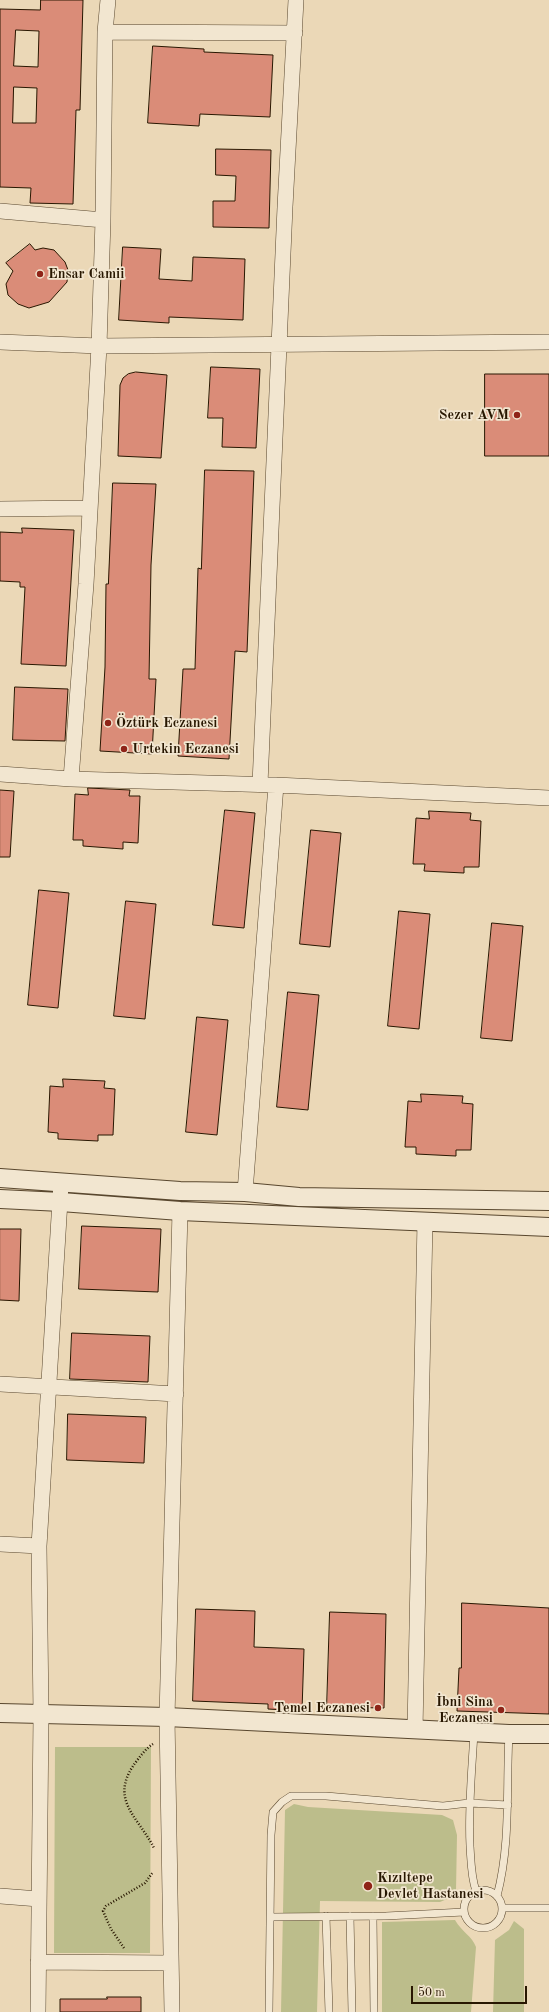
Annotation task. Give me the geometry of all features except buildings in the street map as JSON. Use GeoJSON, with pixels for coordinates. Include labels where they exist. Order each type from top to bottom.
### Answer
{"type":"FeatureCollection","features":[{"type":"Feature","properties":{"kind":"street"},"geometry":{"type":"LineString","coordinates":[[71,779],[90,508],[99,346],[103,220],[105,32],[108,0]]}},
{"type":"Feature","properties":{"kind":"street"},"geometry":{"type":"LineString","coordinates":[[260,784],[279,344],[296,0]]}},
{"type":"Feature","properties":{"kind":"street"},"geometry":{"type":"LineString","coordinates":[[105,32],[294,33]]}},
{"type":"Feature","properties":{"kind":"street"},"geometry":{"type":"LineString","coordinates":[[0,211],[103,220]]}},
{"type":"Feature","properties":{"kind":"street"},"geometry":{"type":"LineString","coordinates":[[0,342],[99,346],[549,342]]}},
{"type":"Feature","properties":{"kind":"street"},"geometry":{"type":"LineString","coordinates":[[0,509],[90,508]]}},
{"type":"Feature","properties":{"kind":"street"},"geometry":{"type":"LineString","coordinates":[[0,774],[71,779],[260,784],[549,798]]}},
{"type":"Feature","properties":{"kind":"street"},"geometry":{"type":"LineString","coordinates":[[245,1192],[276,785]]}},
{"type":"Feature","properties":{"kind":"street"},"geometry":{"type":"LineString","coordinates":[[0,1178],[61,1184],[180,1192],[245,1192],[299,1197],[549,1201]]}},
{"type":"Feature","properties":{"kind":"street"},"geometry":{"type":"LineString","coordinates":[[38,2012],[41,1715],[39,1546],[61,1184]]}},
{"type":"Feature","properties":{"kind":"street"},"geometry":{"type":"LineString","coordinates":[[0,1199],[180,1211],[549,1227]]}},
{"type":"Feature","properties":{"kind":"street"},"geometry":{"type":"LineString","coordinates":[[172,2012],[167,1717],[180,1211]]}},
{"type":"Feature","properties":{"kind":"street"},"geometry":{"type":"LineString","coordinates":[[415,1730],[425,1221]]}},
{"type":"Feature","properties":{"kind":"street"},"geometry":{"type":"LineString","coordinates":[[0,1384],[176,1394]]}},
{"type":"Feature","properties":{"kind":"street"},"geometry":{"type":"LineString","coordinates":[[0,1544],[39,1546]]}},
{"type":"Feature","properties":{"kind":"street"},"geometry":{"type":"LineString","coordinates":[[0,1713],[167,1717],[415,1730],[549,1734]]}},
{"type":"Feature","properties":{"kind":"street"},"geometry":{"type":"LineString","coordinates":[[0,1896],[39,1898]]}},
{"type":"Feature","properties":{"kind":"street"},"geometry":{"type":"LineString","coordinates":[[38,1962],[171,1963]]}},
{"type":"Feature","properties":{"kind":"lane"},"geometry":{"type":"LineString","coordinates":[[474,1732],[469,1803],[471,1859],[473,1883],[476,1891]]}},
{"type":"Feature","properties":{"kind":"lane"},"geometry":{"type":"LineString","coordinates":[[497,1896],[504,1870],[508,1805],[509,1734]]}},
{"type":"Feature","properties":{"kind":"lane"},"geometry":{"type":"LineString","coordinates":[[269,2012],[273,1812],[282,1802],[291,1796],[326,1796],[443,1806],[469,1803],[508,1805]]}},
{"type":"Feature","properties":{"kind":"lane"},"geometry":{"type":"LineString","coordinates":[[476,1891],[489,1891],[497,1896],[502,1908],[501,1917],[498,1922],[487,1928],[480,1929],[469,1923],[464,1912],[466,1899],[476,1891]]}},
{"type":"Feature","properties":{"kind":"lane"},"geometry":{"type":"LineString","coordinates":[[502,1908],[549,1908]]}},
{"type":"Feature","properties":{"kind":"lane"},"geometry":{"type":"LineString","coordinates":[[272,1917],[373,1916],[464,1912]]}},
{"type":"Feature","properties":{"kind":"lane"},"geometry":{"type":"LineString","coordinates":[[326,1916],[329,2012]]}},
{"type":"Feature","properties":{"kind":"lane"},"geometry":{"type":"LineString","coordinates":[[350,1916],[352,2012]]}},
{"type":"Feature","properties":{"kind":"lane"},"geometry":{"type":"LineString","coordinates":[[373,1916],[374,2012]]}},
{"type":"Feature","properties":{"kind":"path"},"geometry":{"type":"LineString","coordinates":[[155,1854],[154,1848],[146,1832],[127,1807],[124,1795],[125,1778],[136,1762],[152,1744],[167,1744]]}},
{"type":"Feature","properties":{"kind":"path"},"geometry":{"type":"LineString","coordinates":[[132,1963],[111,1929],[103,1911],[106,1906],[145,1883],[153,1875],[154,1868]]}},
{"type":"Feature","properties":{"kind":"green space"},"geometry":{"type":"Polygon","coordinates":[[[55,1747],[151,1747],[150,1953],[54,1953],[55,1747]]]}},
{"type":"Feature","properties":{"kind":"green space"},"geometry":{"type":"Polygon","coordinates":[[[294,1804],[308,1807],[442,1815],[453,1820],[457,1835],[456,1891],[447,1899],[440,1902],[320,1901],[317,2012],[281,2012],[285,1810],[294,1804]]]}},
{"type":"Feature","properties":{"kind":"green space"},"geometry":{"type":"Polygon","coordinates":[[[455,1920],[476,1947],[471,2012],[382,2012],[382,1922],[455,1920]]]}},
{"type":"Feature","properties":{"kind":"green space"},"geometry":{"type":"Polygon","coordinates":[[[514,1921],[524,1929],[524,2012],[493,2012],[495,1940],[509,1930],[514,1921]]]}},
{"type":"Feature","properties":{"kind":"place","name":"Ensar Camii"},"geometry":{"type":"Point","coordinates":[40,274]}},
{"type":"Feature","properties":{"kind":"place","name":"Sezer AVM"},"geometry":{"type":"Point","coordinates":[517,415]}},
{"type":"Feature","properties":{"kind":"place","name":"Öztürk Eczanesi"},"geometry":{"type":"Point","coordinates":[108,723]}},
{"type":"Feature","properties":{"kind":"place","name":"Urtekin Eczanesi"},"geometry":{"type":"Point","coordinates":[124,749]}},
{"type":"Feature","properties":{"kind":"place","name":"Temel Eczanesi"},"geometry":{"type":"Point","coordinates":[378,1708]}},
{"type":"Feature","properties":{"kind":"place","name":"İbni Sina Eczanesi"},"geometry":{"type":"Point","coordinates":[501,1710]}},
{"type":"Feature","properties":{"kind":"place","name":"Kızıltepe Devlet Hastanesi"},"geometry":{"type":"Point","coordinates":[368,1886]}}]}
